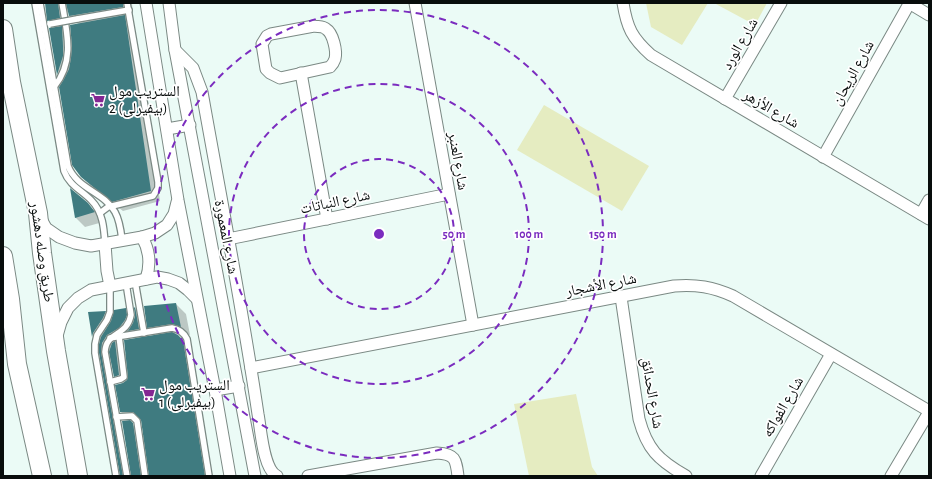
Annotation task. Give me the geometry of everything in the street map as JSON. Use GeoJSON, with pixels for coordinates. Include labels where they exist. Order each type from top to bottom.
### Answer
{"type":"FeatureCollection","features":[{"type":"Feature","properties":{"kind":"main road","name":"طريق وصله دهشور"},"geometry":{"type":"LineString","coordinates":[[3,29],[11,82],[38,213],[42,253],[56,351],[78,476]]}},
{"type":"Feature","properties":{"kind":"main road"},"geometry":{"type":"LineString","coordinates":[[3,256],[10,299],[17,364],[41,475]]}},
{"type":"Feature","properties":{"kind":"street"},"geometry":{"type":"LineString","coordinates":[[146,3],[178,200],[230,476]]}},
{"type":"Feature","properties":{"kind":"street","name":"شارع المعمورة"},"geometry":{"type":"LineString","coordinates":[[169,3],[175,50],[255,476]]}},
{"type":"Feature","properties":{"kind":"street","name":"شارع العنبر"},"geometry":{"type":"LineString","coordinates":[[414,3],[473,325]]}},
{"type":"Feature","properties":{"kind":"street","name":"شارع الأزهر"},"geometry":{"type":"LineString","coordinates":[[623,3],[626,22],[632,35],[650,56],[925,216]]}},
{"type":"Feature","properties":{"kind":"street","name":"شارع الورد"},"geometry":{"type":"LineString","coordinates":[[725,99],[781,3]]}},
{"type":"Feature","properties":{"kind":"street"},"geometry":{"type":"LineString","coordinates":[[909,3],[929,15]]}},
{"type":"Feature","properties":{"kind":"street","name":"شارع الريحان"},"geometry":{"type":"LineString","coordinates":[[823,157],[909,3]]}},
{"type":"Feature","properties":{"kind":"street"},"geometry":{"type":"LineString","coordinates":[[314,26],[326,29],[331,34],[336,53],[333,63],[330,67],[301,73],[280,78],[270,73],[266,68],[262,44],[264,40],[271,34],[314,26]]}},
{"type":"Feature","properties":{"kind":"street"},"geometry":{"type":"LineString","coordinates":[[175,50],[193,68],[202,92],[251,368],[262,439],[268,466],[277,476]]}},
{"type":"Feature","properties":{"kind":"street"},"geometry":{"type":"LineString","coordinates":[[301,73],[327,219]]}},
{"type":"Feature","properties":{"kind":"street"},"geometry":{"type":"LineString","coordinates":[[167,129],[190,125]]}},
{"type":"Feature","properties":{"kind":"street","name":"شارع النباتات"},"geometry":{"type":"LineString","coordinates":[[228,239],[449,194]]}},
{"type":"Feature","properties":{"kind":"street"},"geometry":{"type":"LineString","coordinates":[[38,213],[46,228],[59,237],[75,243],[91,246],[142,237],[155,233],[167,225],[174,214],[178,200]]}},
{"type":"Feature","properties":{"kind":"street"},"geometry":{"type":"LineString","coordinates":[[925,216],[929,200]]}},
{"type":"Feature","properties":{"kind":"street"},"geometry":{"type":"LineString","coordinates":[[136,281],[150,262],[148,249],[142,237]]}},
{"type":"Feature","properties":{"kind":"street"},"geometry":{"type":"LineString","coordinates":[[105,244],[107,271],[110,286]]}},
{"type":"Feature","properties":{"kind":"street"},"geometry":{"type":"LineString","coordinates":[[56,351],[57,336],[61,322],[68,308],[78,298],[91,290],[157,277],[168,279],[184,286],[196,299]]}},
{"type":"Feature","properties":{"kind":"street","name":"شارع الأشجار"},"geometry":{"type":"LineString","coordinates":[[251,368],[689,285],[704,286],[733,296],[929,411]]}},
{"type":"Feature","properties":{"kind":"street","name":"شارع الحدائق"},"geometry":{"type":"LineString","coordinates":[[621,297],[639,419],[644,435],[652,450],[663,462],[686,476]]}},
{"type":"Feature","properties":{"kind":"street","name":"شارع الفواكه"},"geometry":{"type":"LineString","coordinates":[[760,476],[831,354]]}},
{"type":"Feature","properties":{"kind":"street"},"geometry":{"type":"LineString","coordinates":[[215,390],[239,386]]}},
{"type":"Feature","properties":{"kind":"street"},"geometry":{"type":"LineString","coordinates":[[891,476],[929,411]]}},
{"type":"Feature","properties":{"kind":"street"},"geometry":{"type":"LineString","coordinates":[[249,441],[262,439]]}},
{"type":"Feature","properties":{"kind":"street"},"geometry":{"type":"LineString","coordinates":[[308,476],[437,453],[448,454],[453,458],[457,466],[458,476]]}},
{"type":"Feature","properties":{"kind":"lane"},"geometry":{"type":"LineString","coordinates":[[35,3],[44,25]]}},
{"type":"Feature","properties":{"kind":"lane"},"geometry":{"type":"LineString","coordinates":[[40,3],[62,166],[65,175],[72,185],[91,200],[100,213],[104,228],[105,244]]}},
{"type":"Feature","properties":{"kind":"lane"},"geometry":{"type":"LineString","coordinates":[[52,87],[64,72],[68,55],[68,38],[62,3]]}},
{"type":"Feature","properties":{"kind":"lane"},"geometry":{"type":"LineString","coordinates":[[100,213],[105,208],[111,206],[153,196],[158,188],[127,3]]}},
{"type":"Feature","properties":{"kind":"lane"},"geometry":{"type":"LineString","coordinates":[[44,25],[129,10]]}},
{"type":"Feature","properties":{"kind":"lane"},"geometry":{"type":"LineString","coordinates":[[52,87],[67,160],[71,172],[78,181],[111,206],[119,221],[122,240]]}},
{"type":"Feature","properties":{"kind":"lane"},"geometry":{"type":"LineString","coordinates":[[136,281],[144,333]]}},
{"type":"Feature","properties":{"kind":"lane"},"geometry":{"type":"LineString","coordinates":[[126,476],[105,352],[106,344],[110,338],[123,331],[129,324],[136,281]]}},
{"type":"Feature","properties":{"kind":"lane"},"geometry":{"type":"LineString","coordinates":[[110,286],[110,312],[107,320],[97,335],[95,353],[116,476]]}},
{"type":"Feature","properties":{"kind":"lane"},"geometry":{"type":"LineString","coordinates":[[110,338],[172,328],[180,331],[187,339],[209,476]]}},
{"type":"Feature","properties":{"kind":"lane"},"geometry":{"type":"LineString","coordinates":[[110,382],[124,377],[119,336]]}},
{"type":"Feature","properties":{"kind":"lane"},"geometry":{"type":"LineString","coordinates":[[116,417],[132,416],[137,421],[145,476]]}},
{"type":"Feature","properties":{"kind":"green space"},"geometry":{"type":"Polygon","coordinates":[[[646,3],[708,3],[682,45],[651,27],[646,3]]]}},
{"type":"Feature","properties":{"kind":"green space"},"geometry":{"type":"Polygon","coordinates":[[[714,3],[767,3],[755,25],[714,3]]]}},
{"type":"Feature","properties":{"kind":"green space"},"geometry":{"type":"Polygon","coordinates":[[[544,105],[649,166],[622,211],[517,150],[544,105]]]}},
{"type":"Feature","properties":{"kind":"green space"},"geometry":{"type":"Polygon","coordinates":[[[576,394],[592,467],[598,476],[529,476],[514,404],[576,394]]]}},
{"type":"Feature","properties":{"kind":"building"},"geometry":{"type":"Polygon","coordinates":[[[45,3],[58,3],[60,18],[47,21],[45,3]]]}},
{"type":"Feature","properties":{"kind":"building"},"geometry":{"type":"Polygon","coordinates":[[[66,3],[123,3],[123,7],[69,16],[66,3]]]}},
{"type":"Feature","properties":{"kind":"building","name":"الستريب مول 2 (بيفيرلى)"},"geometry":{"type":"Polygon","coordinates":[[[125,15],[151,191],[112,202],[81,177],[72,165],[59,87],[69,69],[71,58],[72,46],[70,25],[125,15]]]}},
{"type":"Feature","properties":{"kind":"building"},"geometry":{"type":"Polygon","coordinates":[[[62,26],[63,56],[57,75],[49,28],[62,26]]]}},
{"type":"Feature","properties":{"kind":"building"},"geometry":{"type":"Polygon","coordinates":[[[70,188],[88,203],[95,212],[75,218],[70,188]]]}},
{"type":"Feature","properties":{"kind":"building"},"geometry":{"type":"Polygon","coordinates":[[[176,303],[181,327],[172,324],[147,328],[144,306],[176,303]]]}},
{"type":"Feature","properties":{"kind":"building"},"geometry":{"type":"Polygon","coordinates":[[[135,307],[139,329],[128,331],[133,323],[135,307]]]}},
{"type":"Feature","properties":{"kind":"building"},"geometry":{"type":"Polygon","coordinates":[[[126,308],[127,315],[125,320],[119,328],[107,335],[102,343],[101,352],[123,476],[120,476],[99,353],[99,344],[101,337],[111,321],[114,310],[126,308]]]}},
{"type":"Feature","properties":{"kind":"building"},"geometry":{"type":"Polygon","coordinates":[[[106,311],[93,333],[92,337],[88,312],[106,311]]]}},
{"type":"Feature","properties":{"kind":"building"},"geometry":{"type":"Polygon","coordinates":[[[172,332],[183,340],[205,476],[149,476],[141,420],[133,412],[120,412],[115,385],[123,383],[128,377],[124,340],[172,332]]]}},
{"type":"Feature","properties":{"kind":"building"},"geometry":{"type":"Polygon","coordinates":[[[115,341],[119,375],[114,377],[109,352],[112,343],[115,341]]]}},
{"type":"Feature","properties":{"kind":"building"},"geometry":{"type":"Polygon","coordinates":[[[130,420],[133,423],[141,476],[131,476],[122,421],[130,420]]]}},
{"type":"Feature","properties":{"kind":"place","name":"الستريب مول 2 (بيفيرلى)"},"geometry":{"type":"Point","coordinates":[98,100]}},
{"type":"Feature","properties":{"kind":"place","name":"الستريب مول 1 (بيفيرلى)"},"geometry":{"type":"Point","coordinates":[148,394]}}]}
